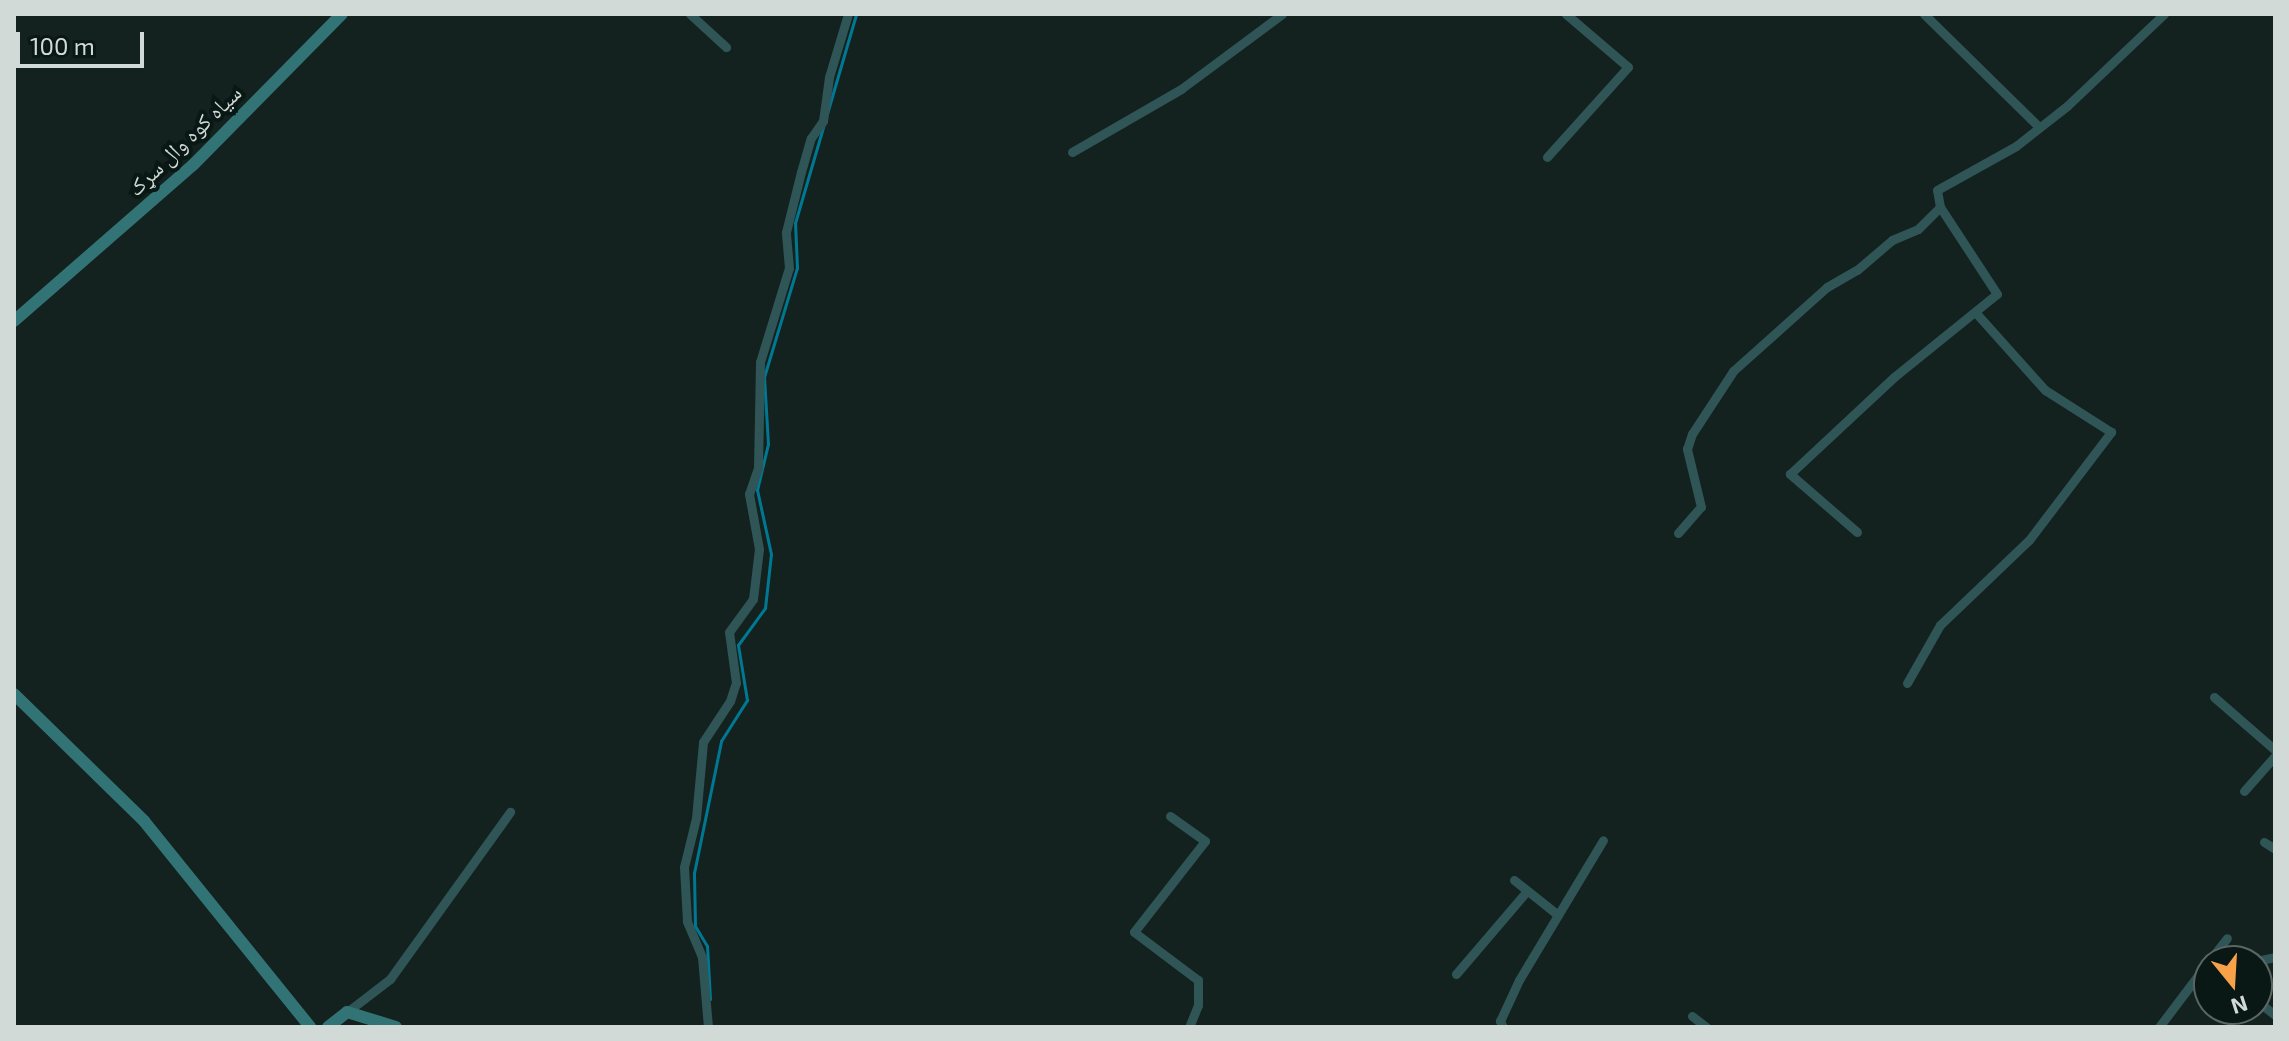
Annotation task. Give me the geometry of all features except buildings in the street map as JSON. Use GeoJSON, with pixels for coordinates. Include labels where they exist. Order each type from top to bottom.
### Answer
{"type":"FeatureCollection","features":[{"type":"Feature","properties":{"kind":"street","name":"سیاه کوه وال سړک"},"geometry":{"type":"LineString","coordinates":[[14,321],[182,176],[342,14]]}},
{"type":"Feature","properties":{"kind":"street"},"geometry":{"type":"LineString","coordinates":[[690,14],[726,47]]}},
{"type":"Feature","properties":{"kind":"street"},"geometry":{"type":"LineString","coordinates":[[708,1027],[702,957],[685,908],[684,867],[696,818],[703,742],[736,683],[729,632],[753,599],[759,549],[749,494],[758,468],[760,362],[789,268],[786,232],[801,172],[811,138],[823,121],[829,77],[848,14]]}},
{"type":"Feature","properties":{"kind":"street"},"geometry":{"type":"LineString","coordinates":[[1072,152],[1181,89],[1282,14]]}},
{"type":"Feature","properties":{"kind":"street"},"geometry":{"type":"LineString","coordinates":[[1547,157],[1628,67],[1566,14]]}},
{"type":"Feature","properties":{"kind":"street"},"geometry":{"type":"LineString","coordinates":[[1924,14],[2038,126]]}},
{"type":"Feature","properties":{"kind":"street"},"geometry":{"type":"LineString","coordinates":[[1857,532],[1790,474],[1894,377],[1997,294],[1940,207],[1937,190],[2007,152],[2067,106],[2164,14]]}},
{"type":"Feature","properties":{"kind":"street"},"geometry":{"type":"LineString","coordinates":[[1678,533],[1701,507],[1687,449],[1692,434],[1733,371],[1827,287],[1857,270],[1892,240],[1918,229],[1940,207]]}},
{"type":"Feature","properties":{"kind":"street"},"geometry":{"type":"LineString","coordinates":[[1907,683],[1940,625],[2029,540],[2111,432],[2045,390],[1976,313]]}},
{"type":"Feature","properties":{"kind":"street"},"geometry":{"type":"LineString","coordinates":[[14,694],[144,821],[310,1027]]}},
{"type":"Feature","properties":{"kind":"street"},"geometry":{"type":"LineString","coordinates":[[2214,697],[2275,750]]}},
{"type":"Feature","properties":{"kind":"street"},"geometry":{"type":"LineString","coordinates":[[2244,791],[2275,756]]}},
{"type":"Feature","properties":{"kind":"street"},"geometry":{"type":"LineString","coordinates":[[328,1027],[390,979],[510,812]]}},
{"type":"Feature","properties":{"kind":"street"},"geometry":{"type":"LineString","coordinates":[[1170,816],[1205,841],[1134,932],[1198,980],[1198,1005],[1189,1027]]}},
{"type":"Feature","properties":{"kind":"street"},"geometry":{"type":"LineString","coordinates":[[1503,1027],[1500,1021],[1519,980],[1603,840]]}},
{"type":"Feature","properties":{"kind":"street"},"geometry":{"type":"LineString","coordinates":[[2264,842],[2275,849]]}},
{"type":"Feature","properties":{"kind":"street"},"geometry":{"type":"LineString","coordinates":[[1514,880],[1558,915]]}},
{"type":"Feature","properties":{"kind":"street"},"geometry":{"type":"LineString","coordinates":[[1456,974],[1527,891]]}},
{"type":"Feature","properties":{"kind":"street"},"geometry":{"type":"LineString","coordinates":[[2222,945],[2227,938]]}},
{"type":"Feature","properties":{"kind":"street"},"geometry":{"type":"LineString","coordinates":[[2159,1027],[2193,982]]}},
{"type":"Feature","properties":{"kind":"street"},"geometry":{"type":"LineString","coordinates":[[347,1012],[396,1027]]}},
{"type":"Feature","properties":{"kind":"street"},"geometry":{"type":"LineString","coordinates":[[1692,1016],[1706,1027]]}},
{"type":"Feature","properties":{"kind":"waterway"},"geometry":{"type":"LineString","coordinates":[[710,999],[707,946],[695,926],[694,873],[721,741],[747,700],[738,645],[765,608],[771,554],[757,490],[768,444],[764,377],[797,268],[795,223],[856,14]]}}]}
